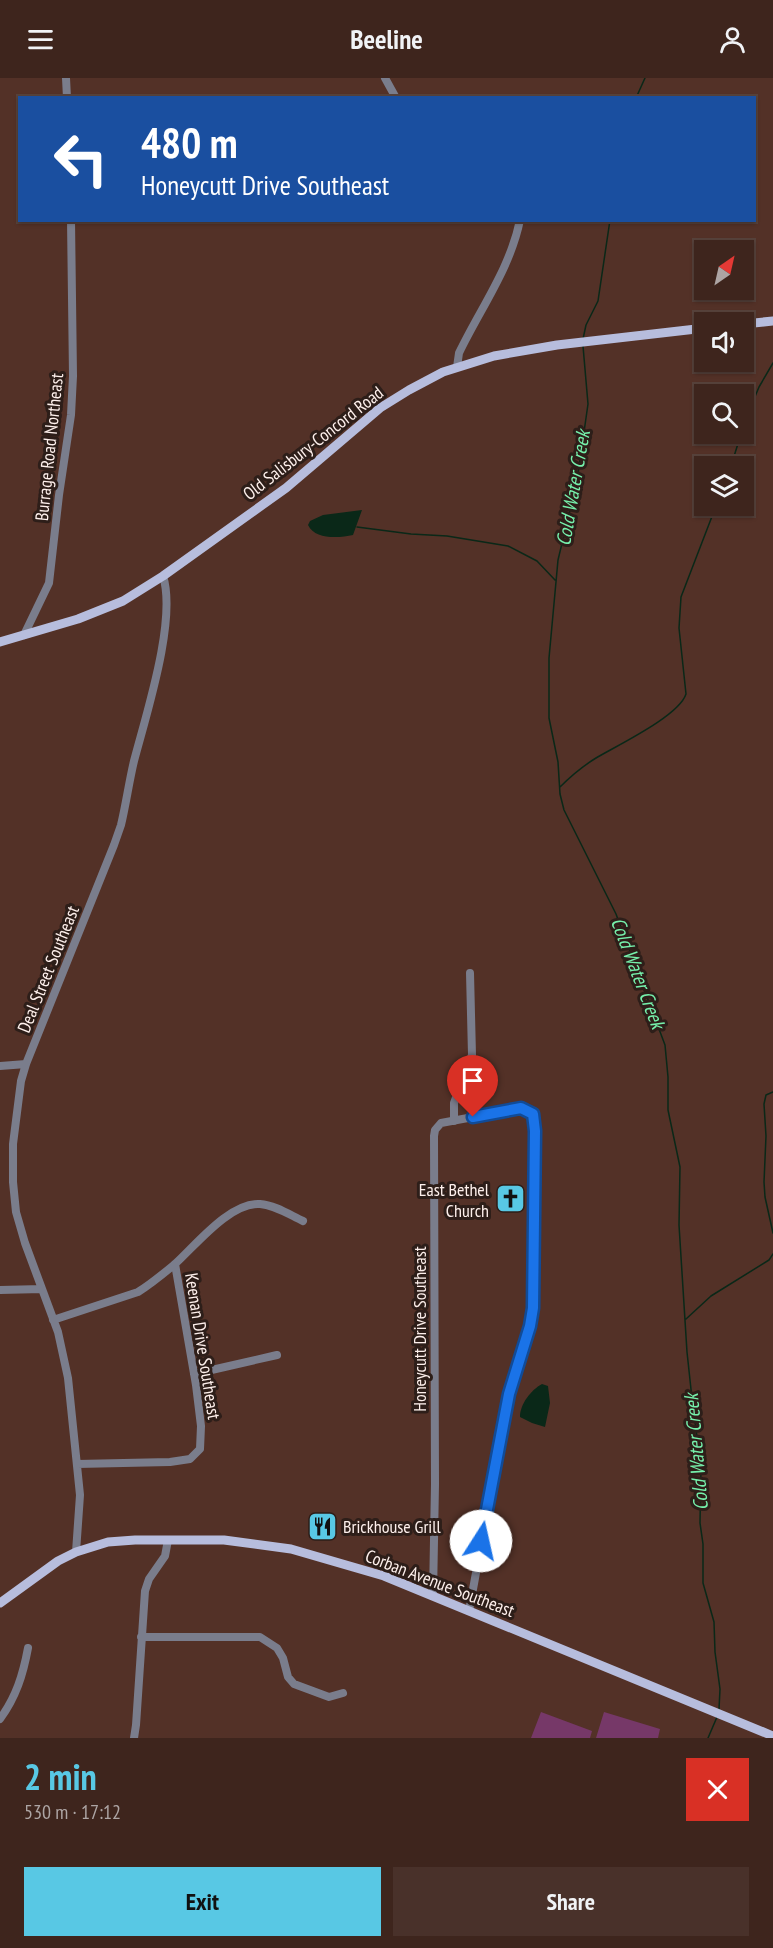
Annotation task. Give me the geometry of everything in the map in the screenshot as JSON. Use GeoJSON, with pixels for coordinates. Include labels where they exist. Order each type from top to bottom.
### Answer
{"type":"FeatureCollection","features":[{"type":"Feature","properties":{"kind":"main road"},"geometry":{"type":"LineString","coordinates":[[754,323],[773,321]]}},
{"type":"Feature","properties":{"kind":"main road","name":"Old Salisbury-Concord Road"},"geometry":{"type":"LineString","coordinates":[[0,642],[110,608],[163,576],[286,488],[380,408],[408,390],[457,367],[494,356],[557,345],[694,329]]}},
{"type":"Feature","properties":{"kind":"main road","name":"Corban Avenue Southeast"},"geometry":{"type":"LineString","coordinates":[[0,1604],[48,1568],[76,1552],[108,1542],[135,1539],[224,1540],[291,1549],[384,1576],[773,1736]]}},
{"type":"Feature","properties":{"kind":"street"},"geometry":{"type":"LineString","coordinates":[[66,78],[67,96]]}},
{"type":"Feature","properties":{"kind":"street"},"geometry":{"type":"LineString","coordinates":[[385,78],[395,96]]}},
{"type":"Feature","properties":{"kind":"street","name":"Burrage Road Northeast"},"geometry":{"type":"LineString","coordinates":[[24,635],[49,583],[71,415],[73,376],[71,222]]}},
{"type":"Feature","properties":{"kind":"street"},"geometry":{"type":"LineString","coordinates":[[457,367],[459,353],[501,276],[513,247],[519,222]]}},
{"type":"Feature","properties":{"kind":"street","name":"Deal Street Southeast"},"geometry":{"type":"LineString","coordinates":[[76,1552],[80,1504],[68,1378],[53,1320],[16,1212],[13,1182],[15,1115],[26,1064],[121,825],[163,639],[167,590],[163,576]]}},
{"type":"Feature","properties":{"kind":"street"},"geometry":{"type":"LineString","coordinates":[[469,1611],[504,1419],[533,1308],[535,1131],[533,1114],[521,1108],[454,1121],[454,1103],[472,1055],[470,973]]}},
{"type":"Feature","properties":{"kind":"street"},"geometry":{"type":"LineString","coordinates":[[0,1066],[26,1064]]}},
{"type":"Feature","properties":{"kind":"street","name":"Honeycutt Drive Southeast"},"geometry":{"type":"LineString","coordinates":[[433,1596],[434,1141],[438,1126],[441,1123],[454,1121]]}},
{"type":"Feature","properties":{"kind":"street"},"geometry":{"type":"LineString","coordinates":[[53,1320],[138,1292],[175,1264],[219,1223],[242,1207],[267,1205],[303,1221]]}},
{"type":"Feature","properties":{"kind":"street","name":"Keenan Drive Southeast"},"geometry":{"type":"LineString","coordinates":[[77,1464],[170,1462],[186,1460],[195,1456],[200,1449],[202,1435],[194,1374],[175,1264]]}},
{"type":"Feature","properties":{"kind":"street"},"geometry":{"type":"LineString","coordinates":[[0,1290],[42,1289]]}},
{"type":"Feature","properties":{"kind":"street"},"geometry":{"type":"LineString","coordinates":[[194,1374],[277,1355]]}},
{"type":"Feature","properties":{"kind":"street"},"geometry":{"type":"LineString","coordinates":[[134,1738],[145,1591],[149,1579],[165,1556],[168,1540]]}},
{"type":"Feature","properties":{"kind":"street"},"geometry":{"type":"LineString","coordinates":[[141,1637],[260,1637],[277,1648],[283,1658],[288,1677],[294,1684],[329,1697],[343,1693]]}},
{"type":"Feature","properties":{"kind":"street"},"geometry":{"type":"LineString","coordinates":[[0,1719],[19,1685],[28,1648]]}},
{"type":"Feature","properties":{"kind":"shaded area"},"geometry":{"type":"Polygon","coordinates":[[[362,510],[353,535],[322,536],[311,530],[308,525],[310,521],[323,515],[362,510]]]}},
{"type":"Feature","properties":{"kind":"shaded area"},"geometry":{"type":"Polygon","coordinates":[[[542,1384],[548,1386],[550,1403],[545,1427],[520,1417],[527,1398],[542,1384]]]}},
{"type":"Feature","properties":{"kind":"shaded area"},"geometry":{"type":"Polygon","coordinates":[[[541,1712],[592,1731],[590,1738],[531,1738],[541,1712]]]}},
{"type":"Feature","properties":{"kind":"shaded area"},"geometry":{"type":"Polygon","coordinates":[[[604,1712],[660,1729],[658,1738],[596,1738],[604,1712]]]}},
{"type":"Feature","properties":{"kind":"waterway","name":"Cold Water Creek"},"geometry":{"type":"LineString","coordinates":[[637,96],[645,78]]}},
{"type":"Feature","properties":{"kind":"waterway","name":"Cold Water Creek"},"geometry":{"type":"LineString","coordinates":[[583,339],[586,325],[598,301],[610,222]]}},
{"type":"Feature","properties":{"kind":"waterway","name":"Cold Water Creek"},"geometry":{"type":"LineString","coordinates":[[583,346],[588,404],[577,481],[558,560],[549,658],[549,718],[558,762],[560,794],[564,810],[616,914],[665,1045],[668,1110],[680,1167],[679,1225],[687,1352],[701,1466],[700,1523],[703,1544],[703,1583],[714,1622],[720,1689],[719,1709]]}},
{"type":"Feature","properties":{"kind":"waterway"},"geometry":{"type":"LineString","coordinates":[[754,399],[773,363]]}},
{"type":"Feature","properties":{"kind":"waterway"},"geometry":{"type":"LineString","coordinates":[[734,456],[738,444]]}},
{"type":"Feature","properties":{"kind":"waterway"},"geometry":{"type":"LineString","coordinates":[[560,787],[591,761],[660,720],[681,703],[686,694],[679,628],[681,597],[712,516]]}},
{"type":"Feature","properties":{"kind":"waterway"},"geometry":{"type":"LineString","coordinates":[[357,527],[447,536],[508,546],[537,561],[555,580]]}},
{"type":"Feature","properties":{"kind":"waterway"},"geometry":{"type":"LineString","coordinates":[[773,1092],[766,1095],[764,1104],[765,1197],[773,1233]]}},
{"type":"Feature","properties":{"kind":"waterway"},"geometry":{"type":"LineString","coordinates":[[686,1319],[711,1296],[769,1260],[773,1254]]}},
{"type":"Feature","properties":{"kind":"waterway","name":"Cold Water Creek"},"geometry":{"type":"LineString","coordinates":[[708,1738],[717,1717]]}},
{"type":"Feature","properties":{"kind":"place","name":"East Bethel Church"},"geometry":{"type":"Point","coordinates":[510,1199]}},
{"type":"Feature","properties":{"kind":"place","name":"Brickhouse Grill"},"geometry":{"type":"Point","coordinates":[322,1526]}},
{"type":"Feature","properties":{"kind":"route"},"geometry":{"type":"LineString","coordinates":[[473,1117],[521,1108],[533,1114],[535,1120],[533,1308],[530,1326],[509,1394],[481,1541]]}}]}
